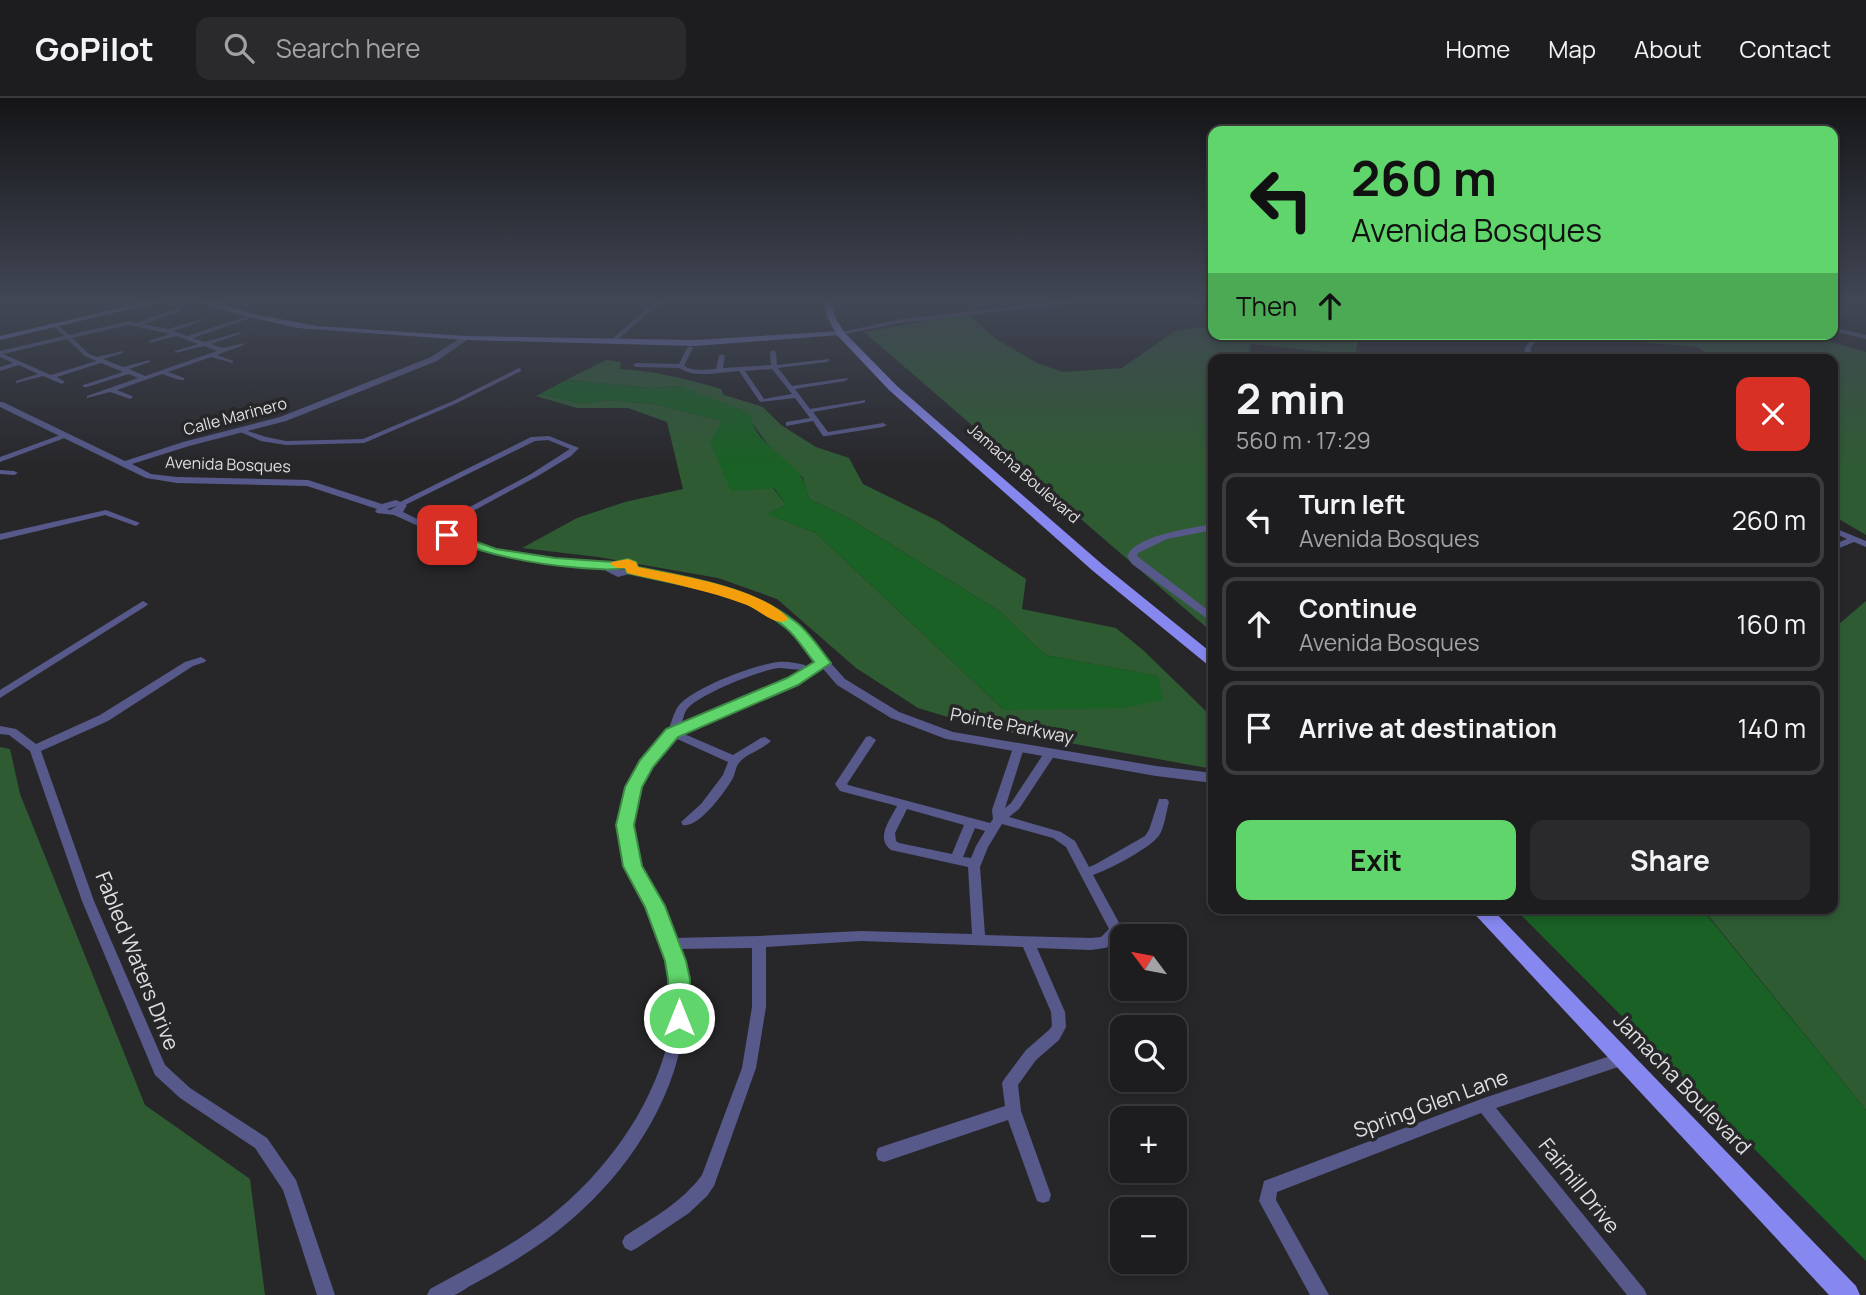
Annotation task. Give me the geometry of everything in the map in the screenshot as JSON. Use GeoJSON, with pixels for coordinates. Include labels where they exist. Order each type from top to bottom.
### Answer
{"type":"FeatureCollection","features":[{"type":"Feature","properties":{"kind":"main road","name":"Jamacha Boulevard"},"geometry":{"type":"LineString","coordinates":[[862,356],[893,388],[961,449],[1098,568],[1208,658]]}},
{"type":"Feature","properties":{"kind":"main road","name":"Jamacha Boulevard"},"geometry":{"type":"LineString","coordinates":[[1485,914],[1847,1295]]}},
{"type":"Feature","properties":{"kind":"street"},"geometry":{"type":"LineString","coordinates":[[4,356],[62,382]]}},
{"type":"Feature","properties":{"kind":"street"},"geometry":{"type":"LineString","coordinates":[[90,356],[145,378]]}},
{"type":"Feature","properties":{"kind":"street"},"geometry":{"type":"LineString","coordinates":[[18,382],[110,356]]}},
{"type":"Feature","properties":{"kind":"street"},"geometry":{"type":"LineString","coordinates":[[89,397],[210,356]]}},
{"type":"Feature","properties":{"kind":"street"},"geometry":{"type":"LineString","coordinates":[[214,356],[231,362]]}},
{"type":"Feature","properties":{"kind":"street","name":"Calle Marinero"},"geometry":{"type":"LineString","coordinates":[[124,464],[186,444],[283,419],[437,356]]}},
{"type":"Feature","properties":{"kind":"street"},"geometry":{"type":"LineString","coordinates":[[681,366],[686,356]]}},
{"type":"Feature","properties":{"kind":"street"},"geometry":{"type":"LineString","coordinates":[[719,371],[722,356]]}},
{"type":"Feature","properties":{"kind":"street"},"geometry":{"type":"LineString","coordinates":[[773,356],[774,367],[826,434],[883,425]]}},
{"type":"Feature","properties":{"kind":"street"},"geometry":{"type":"LineString","coordinates":[[636,365],[681,366],[696,372],[774,367],[827,360]]}},
{"type":"Feature","properties":{"kind":"street"},"geometry":{"type":"LineString","coordinates":[[85,386],[148,361]]}},
{"type":"Feature","properties":{"kind":"street"},"geometry":{"type":"LineString","coordinates":[[0,369],[20,363]]}},
{"type":"Feature","properties":{"kind":"street"},"geometry":{"type":"LineString","coordinates":[[242,430],[264,439],[286,443],[364,441],[455,402],[519,370]]}},
{"type":"Feature","properties":{"kind":"street"},"geometry":{"type":"LineString","coordinates":[[741,370],[762,401],[795,396]]}},
{"type":"Feature","properties":{"kind":"street"},"geometry":{"type":"LineString","coordinates":[[163,372],[182,379]]}},
{"type":"Feature","properties":{"kind":"street"},"geometry":{"type":"LineString","coordinates":[[790,388],[845,379]]}},
{"type":"Feature","properties":{"kind":"street"},"geometry":{"type":"LineString","coordinates":[[111,390],[130,397]]}},
{"type":"Feature","properties":{"kind":"street"},"geometry":{"type":"LineString","coordinates":[[808,411],[863,401]]}},
{"type":"Feature","properties":{"kind":"street","name":"Avenida Bosques"},"geometry":{"type":"LineString","coordinates":[[2,406],[149,476],[177,480],[308,483],[382,507],[382,513],[398,508]]}},
{"type":"Feature","properties":{"kind":"street"},"geometry":{"type":"LineString","coordinates":[[789,424],[814,419]]}},
{"type":"Feature","properties":{"kind":"street"},"geometry":{"type":"LineString","coordinates":[[0,460],[66,436]]}},
{"type":"Feature","properties":{"kind":"street"},"geometry":{"type":"LineString","coordinates":[[398,508],[534,439],[549,438],[575,448],[573,453],[553,465],[433,529]]}},
{"type":"Feature","properties":{"kind":"street"},"geometry":{"type":"LineString","coordinates":[[0,472],[14,473]]}},
{"type":"Feature","properties":{"kind":"street"},"geometry":{"type":"LineString","coordinates":[[398,508],[433,529],[494,552],[555,562],[614,566],[628,563],[632,570],[710,587],[762,606],[792,626],[823,663]]}},
{"type":"Feature","properties":{"kind":"street"},"geometry":{"type":"LineString","coordinates":[[0,537],[106,512],[136,523]]}},
{"type":"Feature","properties":{"kind":"street"},"geometry":{"type":"LineString","coordinates":[[1208,528],[1164,537],[1134,551],[1132,556],[1136,562],[1208,616]]}},
{"type":"Feature","properties":{"kind":"street"},"geometry":{"type":"LineString","coordinates":[[1838,531],[1866,544]]}},
{"type":"Feature","properties":{"kind":"street"},"geometry":{"type":"LineString","coordinates":[[1838,546],[1854,539]]}},
{"type":"Feature","properties":{"kind":"street"},"geometry":{"type":"LineString","coordinates":[[0,695],[143,604]]}},
{"type":"Feature","properties":{"kind":"street"},"geometry":{"type":"LineString","coordinates":[[0,730],[12,732],[35,749],[104,718],[189,664],[201,660]]}},
{"type":"Feature","properties":{"kind":"street"},"geometry":{"type":"LineString","coordinates":[[436,1295],[530,1241],[556,1221],[602,1176],[638,1129],[662,1083],[676,1039],[680,1009],[679,979],[670,944],[655,906],[633,866],[625,825],[634,787],[646,764],[672,733],[682,708],[700,697],[823,663]]}},
{"type":"Feature","properties":{"kind":"street"},"geometry":{"type":"LineString","coordinates":[[672,733],[793,681],[823,663]]}},
{"type":"Feature","properties":{"kind":"street","name":"Pointe Parkway"},"geometry":{"type":"LineString","coordinates":[[823,663],[841,682],[895,715],[951,736],[1208,777]]}},
{"type":"Feature","properties":{"kind":"street"},"geometry":{"type":"LineString","coordinates":[[672,733],[734,760]]}},
{"type":"Feature","properties":{"kind":"street"},"geometry":{"type":"LineString","coordinates":[[670,944],[861,936],[1091,944],[1105,942],[1112,937],[1116,930],[1114,923],[1071,844],[1064,838],[996,823],[971,822],[842,786],[870,740]]}},
{"type":"Feature","properties":{"kind":"street"},"geometry":{"type":"LineString","coordinates":[[687,822],[705,807],[734,760],[765,741]]}},
{"type":"Feature","properties":{"kind":"street"},"geometry":{"type":"LineString","coordinates":[[979,940],[975,864],[996,823],[1018,748]]}},
{"type":"Feature","properties":{"kind":"street","name":"Fabled Waters Drive"},"geometry":{"type":"LineString","coordinates":[[35,749],[88,901],[160,1070],[185,1093],[261,1143],[290,1186],[326,1295]]}},
{"type":"Feature","properties":{"kind":"street"},"geometry":{"type":"LineString","coordinates":[[996,823],[1008,813],[1025,791],[1050,753]]}},
{"type":"Feature","properties":{"kind":"street"},"geometry":{"type":"LineString","coordinates":[[1005,787],[1025,791]]}},
{"type":"Feature","properties":{"kind":"street"},"geometry":{"type":"LineString","coordinates":[[1087,872],[1100,868],[1149,839],[1155,832],[1163,802]]}},
{"type":"Feature","properties":{"kind":"street"},"geometry":{"type":"LineString","coordinates":[[904,804],[889,833],[890,843],[895,848],[975,864]]}},
{"type":"Feature","properties":{"kind":"street"},"geometry":{"type":"LineString","coordinates":[[956,860],[971,822]]}},
{"type":"Feature","properties":{"kind":"street"},"geometry":{"type":"LineString","coordinates":[[1027,941],[1058,1012],[1059,1027],[1054,1035],[1031,1055],[1010,1083],[1013,1111],[1043,1195]]}},
{"type":"Feature","properties":{"kind":"street"},"geometry":{"type":"LineString","coordinates":[[631,1242],[694,1199],[710,1175],[749,1068],[760,1007],[759,942]]}},
{"type":"Feature","properties":{"kind":"street","name":"Spring Glen Lane"},"geometry":{"type":"LineString","coordinates":[[1320,1295],[1267,1201],[1270,1186],[1484,1105],[1622,1059]]}},
{"type":"Feature","properties":{"kind":"street","name":"Fairhill Drive"},"geometry":{"type":"LineString","coordinates":[[1484,1105],[1639,1295]]}},
{"type":"Feature","properties":{"kind":"street"},"geometry":{"type":"LineString","coordinates":[[884,1154],[1013,1111]]}},
{"type":"Feature","properties":{"kind":"green space"},"geometry":{"type":"Polygon","coordinates":[[[892,356],[1025,356],[1063,372],[1122,368],[1139,356],[1208,356],[1208,629],[892,356]]]}},
{"type":"Feature","properties":{"kind":"green space"},"geometry":{"type":"Polygon","coordinates":[[[1838,356],[1866,356],[1866,535],[1838,519],[1838,356]]]}},
{"type":"Feature","properties":{"kind":"green space"},"geometry":{"type":"Polygon","coordinates":[[[606,360],[621,362],[620,369],[671,376],[721,389],[724,395],[763,407],[781,425],[816,447],[849,458],[863,484],[938,521],[1026,579],[1022,609],[1116,628],[1143,650],[1208,713],[1208,768],[981,727],[918,708],[856,668],[777,599],[718,578],[598,557],[522,548],[577,518],[625,502],[683,489],[667,422],[628,408],[577,408],[536,396],[540,394],[584,404],[605,400],[655,404],[722,421],[786,505],[768,514],[816,533],[1004,710],[1157,676],[1045,655],[999,611],[848,518],[809,499],[803,478],[768,445],[750,420],[680,386],[651,388],[566,380],[606,360]]]}},
{"type":"Feature","properties":{"kind":"green space"},"geometry":{"type":"Polygon","coordinates":[[[566,380],[651,388],[680,386],[750,413],[752,423],[764,441],[802,478],[809,499],[848,518],[999,611],[1045,655],[1158,676],[1163,700],[1123,708],[1004,710],[816,533],[767,514],[786,505],[774,488],[731,491],[710,442],[722,421],[655,404],[605,400],[584,404],[540,394],[566,380]]]}},
{"type":"Feature","properties":{"kind":"green space"},"geometry":{"type":"Polygon","coordinates":[[[1866,601],[1866,1110],[1707,914],[1838,914],[1838,625],[1866,601]]]}},
{"type":"Feature","properties":{"kind":"green space"},"geometry":{"type":"Polygon","coordinates":[[[0,747],[10,749],[20,794],[145,1105],[250,1179],[265,1295],[0,1295],[0,747]]]}},
{"type":"Feature","properties":{"kind":"green space"},"geometry":{"type":"Polygon","coordinates":[[[1520,914],[1706,914],[1866,1110],[1866,1261],[1520,914]]]}},
{"type":"Feature","properties":{"kind":"slow traffic"},"geometry":{"type":"LineString","coordinates":[[617,564],[628,563],[633,567],[632,570],[710,587],[762,606],[781,618]]}},
{"type":"Feature","properties":{"kind":"route"},"geometry":{"type":"LineString","coordinates":[[447,535],[494,552],[555,562],[614,566],[628,563],[633,567],[632,570],[710,587],[762,606],[792,626],[823,663],[793,681],[733,705],[696,725],[672,733],[646,764],[634,787],[625,825],[633,866],[655,906],[675,961],[679,979],[679,1018]]}}]}
